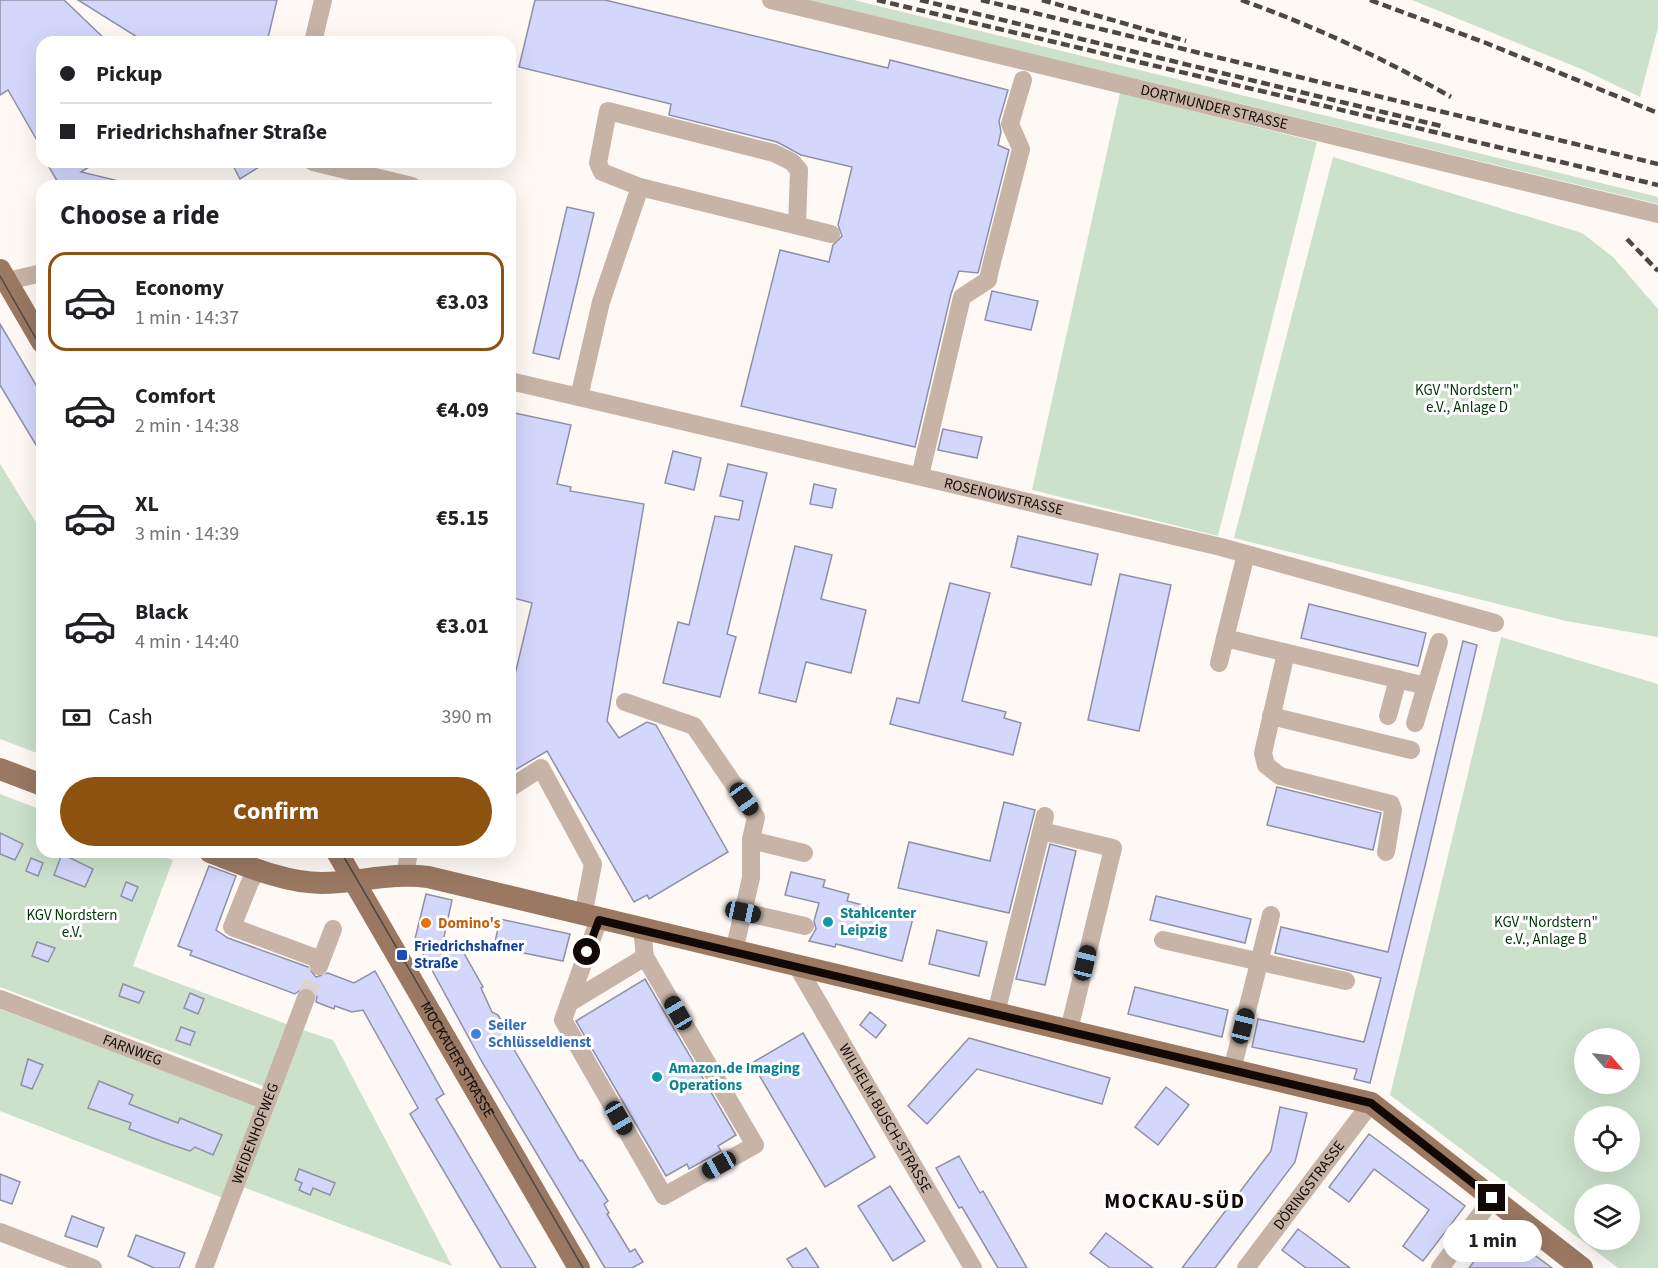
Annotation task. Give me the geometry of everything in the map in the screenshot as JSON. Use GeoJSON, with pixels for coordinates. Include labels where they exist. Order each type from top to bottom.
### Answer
{"type":"FeatureCollection","features":[{"type":"Feature","properties":{"kind":"main road"},"geometry":{"type":"LineString","coordinates":[[3,276],[36,332]]}},
{"type":"Feature","properties":{"kind":"main road"},"geometry":{"type":"LineString","coordinates":[[0,769],[36,783]]}},
{"type":"Feature","properties":{"kind":"main road"},"geometry":{"type":"LineString","coordinates":[[247,858],[265,861],[299,881],[320,883],[405,875],[428,877],[591,918],[1371,1103],[1582,1268]]}},
{"type":"Feature","properties":{"kind":"main road","name":"MOCKAUER STRASSE"},"geometry":{"type":"LineString","coordinates":[[341,858],[579,1268]]}},
{"type":"Feature","properties":{"kind":"street"},"geometry":{"type":"LineString","coordinates":[[314,36],[323,0]]}},
{"type":"Feature","properties":{"kind":"street","name":"DORTMUNDER STRASSE"},"geometry":{"type":"LineString","coordinates":[[771,0],[1658,214]]}},
{"type":"Feature","properties":{"kind":"street"},"geometry":{"type":"LineString","coordinates":[[920,476],[963,297],[987,280],[990,270],[1021,149],[1010,124],[1023,80]]}},
{"type":"Feature","properties":{"kind":"street"},"geometry":{"type":"LineString","coordinates":[[797,225],[799,170],[792,162],[774,153],[608,111],[598,163],[602,172],[640,187],[831,234]]}},
{"type":"Feature","properties":{"kind":"street"},"geometry":{"type":"LineString","coordinates":[[338,168],[387,180]]}},
{"type":"Feature","properties":{"kind":"street"},"geometry":{"type":"LineString","coordinates":[[579,397],[601,302],[640,187]]}},
{"type":"Feature","properties":{"kind":"street"},"geometry":{"type":"LineString","coordinates":[[3,276],[36,273]]}},
{"type":"Feature","properties":{"kind":"street","name":"ROSENOWSTRASSE"},"geometry":{"type":"LineString","coordinates":[[516,382],[1246,554],[1495,623]]}},
{"type":"Feature","properties":{"kind":"street"},"geometry":{"type":"LineString","coordinates":[[1219,663],[1246,554]]}},
{"type":"Feature","properties":{"kind":"street"},"geometry":{"type":"LineString","coordinates":[[1225,638],[1426,686]]}},
{"type":"Feature","properties":{"kind":"street"},"geometry":{"type":"LineString","coordinates":[[1415,723],[1439,642]]}},
{"type":"Feature","properties":{"kind":"street"},"geometry":{"type":"LineString","coordinates":[[1286,653],[1263,753],[1270,769],[1280,776],[1391,804],[1393,810],[1386,852]]}},
{"type":"Feature","properties":{"kind":"street"},"geometry":{"type":"LineString","coordinates":[[1388,717],[1398,679]]}},
{"type":"Feature","properties":{"kind":"street"},"geometry":{"type":"LineString","coordinates":[[624,702],[694,726],[756,817],[751,840],[752,878],[734,951]]}},
{"type":"Feature","properties":{"kind":"street"},"geometry":{"type":"LineString","coordinates":[[1271,716],[1411,750]]}},
{"type":"Feature","properties":{"kind":"street"},"geometry":{"type":"LineString","coordinates":[[516,784],[541,768],[593,864],[591,918],[563,1020],[664,1196],[755,1145],[645,957],[642,929]]}},
{"type":"Feature","properties":{"kind":"street"},"geometry":{"type":"LineString","coordinates":[[996,1013],[1043,823],[1113,848],[1069,1030]]}},
{"type":"Feature","properties":{"kind":"street"},"geometry":{"type":"LineString","coordinates":[[751,840],[804,853]]}},
{"type":"Feature","properties":{"kind":"street"},"geometry":{"type":"LineString","coordinates":[[405,875],[408,858]]}},
{"type":"Feature","properties":{"kind":"street"},"geometry":{"type":"LineString","coordinates":[[265,861],[250,882],[232,927],[320,963],[333,929]]}},
{"type":"Feature","properties":{"kind":"street"},"geometry":{"type":"LineString","coordinates":[[743,912],[805,926]]}},
{"type":"Feature","properties":{"kind":"street"},"geometry":{"type":"LineString","coordinates":[[1232,1070],[1271,915]]}},
{"type":"Feature","properties":{"kind":"street"},"geometry":{"type":"LineString","coordinates":[[1163,940],[1346,981]]}},
{"type":"Feature","properties":{"kind":"street"},"geometry":{"type":"LineString","coordinates":[[569,1003],[645,957]]}},
{"type":"Feature","properties":{"kind":"street","name":"WILHELM-BUSCH-STRASSE"},"geometry":{"type":"LineString","coordinates":[[797,966],[973,1268]]}},
{"type":"Feature","properties":{"kind":"street","name":"WEIDENHOFWEG"},"geometry":{"type":"LineString","coordinates":[[204,1268],[306,998]]}},
{"type":"Feature","properties":{"kind":"street","name":"FARNWEG"},"geometry":{"type":"LineString","coordinates":[[0,999],[267,1101]]}},
{"type":"Feature","properties":{"kind":"street","name":"DÖRINGSTRASSE"},"geometry":{"type":"LineString","coordinates":[[1246,1268],[1371,1103]]}},
{"type":"Feature","properties":{"kind":"street"},"geometry":{"type":"LineString","coordinates":[[1440,1268],[1492,1198]]}},
{"type":"Feature","properties":{"kind":"street"},"geometry":{"type":"LineString","coordinates":[[0,1232],[93,1268]]}},
{"type":"Feature","properties":{"kind":"green space"},"geometry":{"type":"Polygon","coordinates":[[[808,0],[854,0],[1658,197],[1658,204],[808,0]]]}},
{"type":"Feature","properties":{"kind":"green space"},"geometry":{"type":"Polygon","coordinates":[[[1412,0],[1658,0],[1658,28],[1640,97],[1586,71],[1412,0]]]}},
{"type":"Feature","properties":{"kind":"green space"},"geometry":{"type":"Polygon","coordinates":[[[1120,93],[1317,142],[1218,536],[1032,490],[1120,93]]]}},
{"type":"Feature","properties":{"kind":"green space","name":"KGV \"Nordstern\" e.V., Anlage D"},"geometry":{"type":"Polygon","coordinates":[[[1333,157],[1582,233],[1613,257],[1658,309],[1658,637],[1566,621],[1234,538],[1333,157]]]}},
{"type":"Feature","properties":{"kind":"green space"},"geometry":{"type":"Polygon","coordinates":[[[0,464],[36,522],[36,753],[0,739],[0,464]]]}},
{"type":"Feature","properties":{"kind":"green space","name":"KGV \"Nordstern\" e.V., Anlage B"},"geometry":{"type":"Polygon","coordinates":[[[1501,637],[1658,684],[1658,1268],[1618,1268],[1594,1250],[1640,1250],[1640,1184],[1574,1184],[1574,1235],[1390,1095],[1501,637]]]}},
{"type":"Feature","properties":{"kind":"green space","name":"KGV Nordstern e.V."},"geometry":{"type":"Polygon","coordinates":[[[0,794],[36,808],[36,858],[168,858],[173,860],[133,966],[289,1025],[265,1087],[0,987],[0,794]]]}},
{"type":"Feature","properties":{"kind":"green space"},"geometry":{"type":"Polygon","coordinates":[[[0,1009],[258,1106],[223,1198],[0,1111],[0,1009]]]}},
{"type":"Feature","properties":{"kind":"green space"},"geometry":{"type":"Polygon","coordinates":[[[303,1030],[333,1040],[452,1266],[243,1187],[303,1030]]]}},
{"type":"Feature","properties":{"kind":"building"},"geometry":{"type":"Polygon","coordinates":[[[0,0],[64,0],[102,36],[36,36],[36,139],[8,90],[0,95],[0,0]]]}},
{"type":"Feature","properties":{"kind":"building"},"geometry":{"type":"Polygon","coordinates":[[[78,0],[277,0],[268,36],[135,36],[78,0]]]}},
{"type":"Feature","properties":{"kind":"building"},"geometry":{"type":"Polygon","coordinates":[[[535,0],[605,0],[888,68],[890,60],[1008,90],[999,121],[1001,132],[998,145],[1009,150],[978,273],[959,271],[951,294],[915,447],[741,406],[780,250],[829,262],[833,245],[842,236],[838,225],[852,167],[801,155],[777,142],[669,115],[671,104],[519,67],[535,0]]]}},
{"type":"Feature","properties":{"kind":"building"},"geometry":{"type":"Polygon","coordinates":[[[50,168],[87,168],[81,172],[115,180],[56,180],[50,168]]]}},
{"type":"Feature","properties":{"kind":"building"},"geometry":{"type":"Polygon","coordinates":[[[234,168],[257,168],[240,179],[234,168]]]}},
{"type":"Feature","properties":{"kind":"building"},"geometry":{"type":"Polygon","coordinates":[[[567,207],[594,213],[559,359],[533,353],[567,207]]]}},
{"type":"Feature","properties":{"kind":"building"},"geometry":{"type":"Polygon","coordinates":[[[992,291],[1038,301],[1031,330],[985,320],[992,291]]]}},
{"type":"Feature","properties":{"kind":"building"},"geometry":{"type":"Polygon","coordinates":[[[0,324],[36,385],[36,445],[0,385],[0,324]]]}},
{"type":"Feature","properties":{"kind":"building"},"geometry":{"type":"Polygon","coordinates":[[[516,413],[571,425],[557,484],[571,487],[570,491],[644,504],[607,721],[619,738],[647,722],[656,725],[728,852],[649,899],[647,895],[634,902],[547,751],[516,769],[516,670],[532,603],[516,599],[516,413]]]}},
{"type":"Feature","properties":{"kind":"building"},"geometry":{"type":"Polygon","coordinates":[[[943,429],[982,437],[977,458],[938,450],[943,429]]]}},
{"type":"Feature","properties":{"kind":"building"},"geometry":{"type":"Polygon","coordinates":[[[673,451],[701,458],[694,490],[665,483],[673,451]]]}},
{"type":"Feature","properties":{"kind":"building"},"geometry":{"type":"Polygon","coordinates":[[[728,464],[767,473],[727,634],[736,637],[720,697],[663,683],[678,622],[689,625],[715,516],[739,520],[743,501],[720,496],[728,464]]]}},
{"type":"Feature","properties":{"kind":"building"},"geometry":{"type":"Polygon","coordinates":[[[814,484],[836,489],[832,508],[810,504],[814,484]]]}},
{"type":"Feature","properties":{"kind":"building"},"geometry":{"type":"Polygon","coordinates":[[[1018,536],[1098,554],[1091,585],[1011,567],[1018,536]]]}},
{"type":"Feature","properties":{"kind":"building"},"geometry":{"type":"Polygon","coordinates":[[[795,546],[832,555],[821,599],[866,610],[851,673],[806,662],[796,702],[759,693],[795,546]]]}},
{"type":"Feature","properties":{"kind":"building"},"geometry":{"type":"Polygon","coordinates":[[[1120,574],[1171,585],[1139,731],[1088,720],[1120,574]]]}},
{"type":"Feature","properties":{"kind":"building"},"geometry":{"type":"Polygon","coordinates":[[[950,583],[990,593],[962,701],[1006,712],[1004,718],[1021,723],[1013,755],[890,724],[897,698],[919,703],[950,583]]]}},
{"type":"Feature","properties":{"kind":"building"},"geometry":{"type":"Polygon","coordinates":[[[1309,604],[1426,633],[1418,666],[1301,638],[1309,604]]]}},
{"type":"Feature","properties":{"kind":"building"},"geometry":{"type":"Polygon","coordinates":[[[1463,641],[1477,645],[1424,870],[1370,1083],[1354,1079],[1357,1069],[1252,1047],[1258,1019],[1364,1042],[1381,978],[1275,953],[1281,927],[1388,952],[1463,641]]]}},
{"type":"Feature","properties":{"kind":"building"},"geometry":{"type":"Polygon","coordinates":[[[1277,787],[1381,813],[1373,850],[1267,825],[1277,787]]]}},
{"type":"Feature","properties":{"kind":"building"},"geometry":{"type":"Polygon","coordinates":[[[1004,802],[1035,810],[1009,913],[898,888],[909,842],[990,861],[1004,802]]]}},
{"type":"Feature","properties":{"kind":"building"},"geometry":{"type":"Polygon","coordinates":[[[0,833],[23,844],[15,860],[0,854],[0,833]]]}},
{"type":"Feature","properties":{"kind":"building"},"geometry":{"type":"Polygon","coordinates":[[[1050,844],[1076,851],[1045,985],[1016,979],[1050,844]]]}},
{"type":"Feature","properties":{"kind":"building"},"geometry":{"type":"Polygon","coordinates":[[[31,858],[43,863],[38,876],[26,871],[31,858]]]}},
{"type":"Feature","properties":{"kind":"building"},"geometry":{"type":"Polygon","coordinates":[[[60,858],[70,858],[93,869],[85,887],[54,875],[60,858]]]}},
{"type":"Feature","properties":{"kind":"building"},"geometry":{"type":"Polygon","coordinates":[[[209,866],[236,876],[216,930],[228,938],[308,967],[316,977],[328,973],[354,983],[375,971],[444,1094],[436,1099],[536,1268],[501,1268],[410,1114],[418,1108],[363,1010],[352,1012],[335,1006],[334,1009],[316,1002],[317,996],[310,988],[304,987],[295,994],[190,955],[192,951],[178,946],[209,866]]]}},
{"type":"Feature","properties":{"kind":"building"},"geometry":{"type":"Polygon","coordinates":[[[791,872],[825,880],[823,887],[849,894],[847,901],[913,918],[902,961],[836,944],[835,947],[809,941],[816,929],[814,921],[819,903],[785,895],[791,872]]]}},
{"type":"Feature","properties":{"kind":"building"},"geometry":{"type":"Polygon","coordinates":[[[126,882],[138,887],[132,901],[121,896],[126,882]]]}},
{"type":"Feature","properties":{"kind":"building"},"geometry":{"type":"Polygon","coordinates":[[[426,894],[452,900],[442,946],[457,941],[483,987],[481,988],[492,1012],[498,1015],[507,1030],[506,1036],[580,1161],[582,1160],[608,1201],[604,1204],[609,1213],[607,1214],[630,1252],[635,1249],[643,1262],[632,1268],[605,1268],[482,1062],[415,939],[426,894]]]}},
{"type":"Feature","properties":{"kind":"building"},"geometry":{"type":"Polygon","coordinates":[[[1156,896],[1251,919],[1245,943],[1150,920],[1156,896]]]}},
{"type":"Feature","properties":{"kind":"building"},"geometry":{"type":"Polygon","coordinates":[[[500,919],[570,934],[563,961],[494,947],[500,919]]]}},
{"type":"Feature","properties":{"kind":"building"},"geometry":{"type":"Polygon","coordinates":[[[937,930],[987,942],[979,976],[929,964],[937,930]]]}},
{"type":"Feature","properties":{"kind":"building"},"geometry":{"type":"Polygon","coordinates":[[[37,942],[55,948],[48,962],[32,956],[37,942]]]}},
{"type":"Feature","properties":{"kind":"building","name":"Amazon.de Imaging Operations"},"geometry":{"type":"Polygon","coordinates":[[[645,979],[736,1135],[718,1146],[721,1151],[689,1169],[687,1164],[666,1176],[576,1021],[645,979]]]}},
{"type":"Feature","properties":{"kind":"building"},"geometry":{"type":"Polygon","coordinates":[[[123,984],[144,992],[139,1003],[119,996],[123,984]]]}},
{"type":"Feature","properties":{"kind":"building"},"geometry":{"type":"Polygon","coordinates":[[[1135,987],[1228,1010],[1222,1037],[1128,1014],[1135,987]]]}},
{"type":"Feature","properties":{"kind":"building"},"geometry":{"type":"Polygon","coordinates":[[[190,993],[204,999],[198,1014],[184,1008],[190,993]]]}},
{"type":"Feature","properties":{"kind":"building"},"geometry":{"type":"Polygon","coordinates":[[[870,1012],[886,1025],[876,1038],[860,1025],[870,1012]]]}},
{"type":"Feature","properties":{"kind":"building"},"geometry":{"type":"Polygon","coordinates":[[[181,1027],[195,1032],[190,1045],[176,1040],[181,1027]]]}},
{"type":"Feature","properties":{"kind":"building"},"geometry":{"type":"Polygon","coordinates":[[[803,1033],[875,1157],[825,1187],[752,1063],[803,1033]]]}},
{"type":"Feature","properties":{"kind":"building"},"geometry":{"type":"Polygon","coordinates":[[[969,1038],[1110,1078],[1102,1104],[977,1069],[927,1124],[908,1106],[969,1038]]]}},
{"type":"Feature","properties":{"kind":"building"},"geometry":{"type":"Polygon","coordinates":[[[28,1059],[43,1065],[32,1089],[21,1085],[28,1059]]]}},
{"type":"Feature","properties":{"kind":"building"},"geometry":{"type":"Polygon","coordinates":[[[99,1081],[133,1095],[129,1104],[178,1123],[180,1118],[222,1135],[213,1155],[195,1147],[190,1151],[129,1129],[131,1123],[88,1108],[99,1081]]]}},
{"type":"Feature","properties":{"kind":"building"},"geometry":{"type":"Polygon","coordinates":[[[1166,1087],[1189,1105],[1158,1145],[1135,1127],[1166,1087]]]}},
{"type":"Feature","properties":{"kind":"building"},"geometry":{"type":"Polygon","coordinates":[[[1280,1107],[1307,1113],[1295,1162],[1215,1268],[1182,1268],[1271,1151],[1280,1107]]]}},
{"type":"Feature","properties":{"kind":"building"},"geometry":{"type":"Polygon","coordinates":[[[1369,1134],[1465,1206],[1423,1261],[1403,1246],[1429,1210],[1374,1169],[1349,1202],[1329,1187],[1369,1134]]]}},
{"type":"Feature","properties":{"kind":"building"},"geometry":{"type":"Polygon","coordinates":[[[959,1156],[980,1193],[983,1191],[1027,1268],[998,1268],[962,1207],[959,1208],[936,1168],[959,1156]]]}},
{"type":"Feature","properties":{"kind":"building"},"geometry":{"type":"Polygon","coordinates":[[[299,1169],[335,1183],[330,1195],[313,1188],[310,1195],[299,1190],[302,1183],[295,1180],[299,1169]]]}},
{"type":"Feature","properties":{"kind":"building"},"geometry":{"type":"Polygon","coordinates":[[[0,1174],[20,1182],[12,1204],[0,1200],[0,1174]]]}},
{"type":"Feature","properties":{"kind":"building"},"geometry":{"type":"Polygon","coordinates":[[[890,1186],[925,1241],[893,1261],[858,1206],[890,1186]]]}},
{"type":"Feature","properties":{"kind":"building"},"geometry":{"type":"Polygon","coordinates":[[[72,1216],[104,1228],[97,1247],[65,1236],[72,1216]]]}},
{"type":"Feature","properties":{"kind":"building"},"geometry":{"type":"Polygon","coordinates":[[[1499,1228],[1513,1239],[1552,1268],[1469,1268],[1499,1228]]]}},
{"type":"Feature","properties":{"kind":"building"},"geometry":{"type":"Polygon","coordinates":[[[1298,1229],[1350,1268],[1306,1268],[1282,1250],[1298,1229]]]}},
{"type":"Feature","properties":{"kind":"building"},"geometry":{"type":"Polygon","coordinates":[[[1106,1233],[1153,1268],[1110,1268],[1090,1253],[1106,1233]]]}},
{"type":"Feature","properties":{"kind":"building"},"geometry":{"type":"Polygon","coordinates":[[[136,1235],[185,1253],[179,1268],[154,1268],[128,1256],[136,1235]]]}},
{"type":"Feature","properties":{"kind":"building"},"geometry":{"type":"Polygon","coordinates":[[[806,1248],[819,1268],[793,1268],[787,1259],[806,1248]]]}},
{"type":"Feature","properties":{"kind":"tunnel"},"geometry":{"type":"LineString","coordinates":[[306,998],[319,966]]}},
{"type":"Feature","properties":{"kind":"tram line"},"geometry":{"type":"LineString","coordinates":[[0,276],[36,339]]}},
{"type":"Feature","properties":{"kind":"tram line"},"geometry":{"type":"LineString","coordinates":[[344,858],[583,1268]]}},
{"type":"Feature","properties":{"kind":"railway"},"geometry":{"type":"LineString","coordinates":[[877,0],[1658,185]]}},
{"type":"Feature","properties":{"kind":"railway"},"geometry":{"type":"LineString","coordinates":[[920,0],[1445,127]]}},
{"type":"Feature","properties":{"kind":"railway"},"geometry":{"type":"LineString","coordinates":[[981,0],[1658,164]]}},
{"type":"Feature","properties":{"kind":"railway"},"geometry":{"type":"LineString","coordinates":[[1042,0],[1186,41]]}},
{"type":"Feature","properties":{"kind":"railway"},"geometry":{"type":"LineString","coordinates":[[1241,0],[1348,44],[1451,97]]}},
{"type":"Feature","properties":{"kind":"railway"},"geometry":{"type":"LineString","coordinates":[[1370,0],[1486,43],[1658,113]]}},
{"type":"Feature","properties":{"kind":"railway"},"geometry":{"type":"LineString","coordinates":[[1627,239],[1658,271]]}},
{"type":"Feature","properties":{"kind":"place","name":"Stahlcenter Leipzig"},"geometry":{"type":"Point","coordinates":[828,922]}},
{"type":"Feature","properties":{"kind":"place","name":"Domino's"},"geometry":{"type":"Point","coordinates":[426,923]}},
{"type":"Feature","properties":{"kind":"place","name":"Friedrichshafner Straße"},"geometry":{"type":"Point","coordinates":[402,955]}},
{"type":"Feature","properties":{"kind":"place","name":"Seiler Schlüsseldienst"},"geometry":{"type":"Point","coordinates":[476,1034]}},
{"type":"Feature","properties":{"kind":"place","name":"Amazon.de Imaging Operations"},"geometry":{"type":"Point","coordinates":[657,1077]}},
{"type":"Feature","properties":{"kind":"district","name":"MOCKAU-SÜD"},"geometry":{"type":"Point","coordinates":[1175,1201]}},
{"type":"Feature","properties":{"kind":"route"},"geometry":{"type":"LineString","coordinates":[[587,952],[599,920],[1371,1103],[1492,1198]]}}]}
